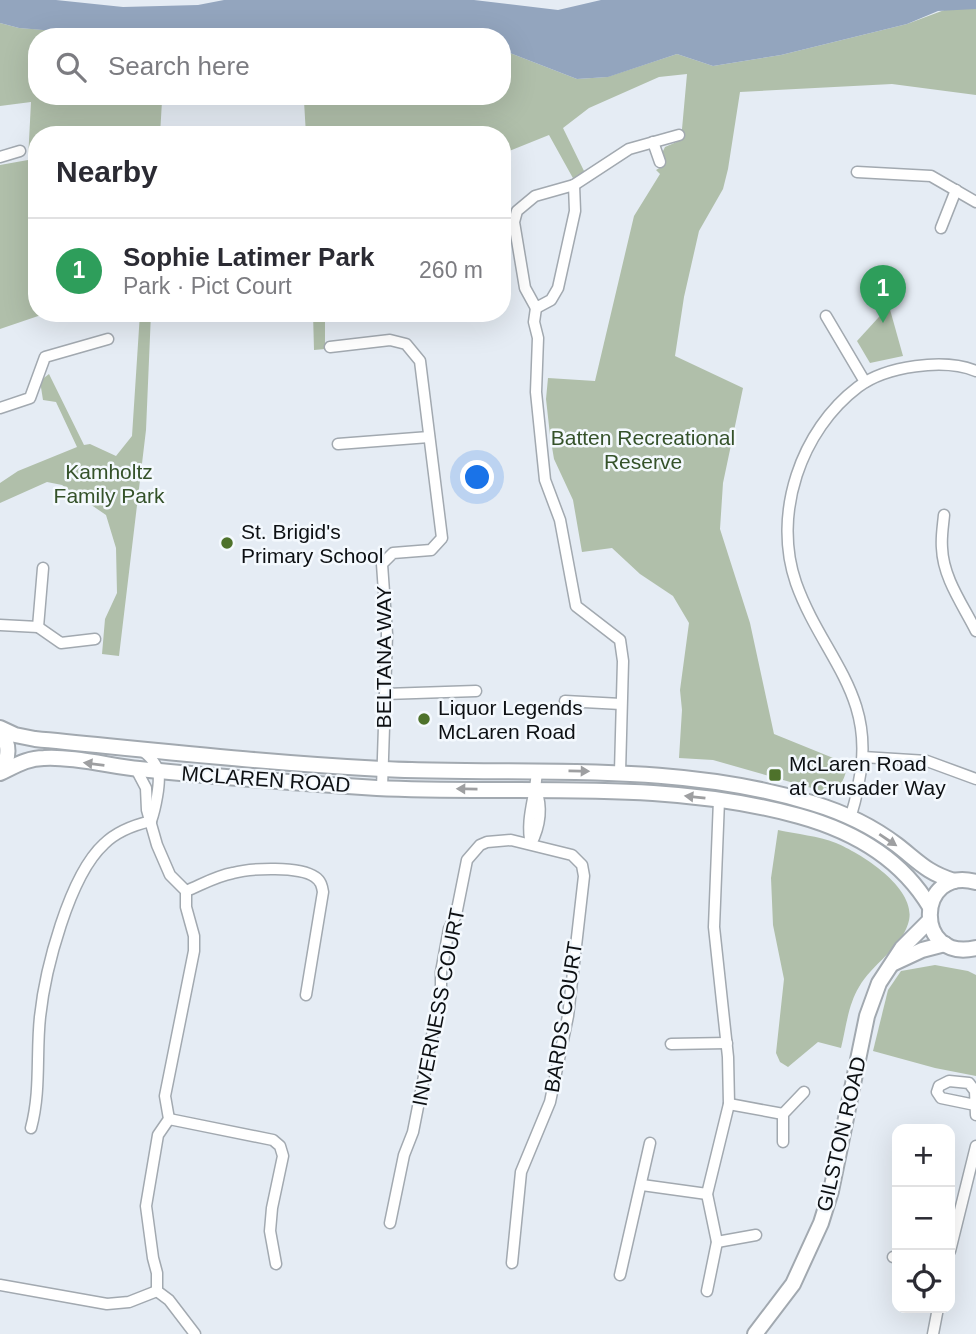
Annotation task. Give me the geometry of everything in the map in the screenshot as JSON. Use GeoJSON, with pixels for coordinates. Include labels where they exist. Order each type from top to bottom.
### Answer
{"type":"FeatureCollection","features":[{"type":"Feature","properties":{"kind":"main road","name":"MCLAREN ROAD"},"geometry":{"type":"LineString","coordinates":[[0,729],[35,739],[383,769],[620,772],[662,775],[750,788],[812,802],[850,817],[896,845],[924,869],[954,881]]}},
{"type":"Feature","properties":{"kind":"main road"},"geometry":{"type":"LineString","coordinates":[[0,729],[8,750],[7,760],[0,772]]}},
{"type":"Feature","properties":{"kind":"main road","name":"MCLAREN ROAD"},"geometry":{"type":"LineString","coordinates":[[0,772],[23,761],[45,757],[136,769],[382,788],[638,792],[719,800],[809,819],[863,842],[907,874],[918,888],[930,914],[932,930],[945,944]]}},
{"type":"Feature","properties":{"kind":"main road"},"geometry":{"type":"LineString","coordinates":[[954,881],[976,882]]}},
{"type":"Feature","properties":{"kind":"main road","name":"GILSTON ROAD"},"geometry":{"type":"LineString","coordinates":[[755,1334],[793,1284],[821,1223],[831,1191],[867,1016],[879,984],[902,948],[930,914],[938,891],[954,881]]}},
{"type":"Feature","properties":{"kind":"main road"},"geometry":{"type":"LineString","coordinates":[[892,964],[922,950],[945,944],[956,949],[973,950]]}},
{"type":"Feature","properties":{"kind":"street"},"geometry":{"type":"LineString","coordinates":[[620,772],[623,661],[620,640],[576,606],[560,520],[545,480],[536,392],[536,307],[525,288],[514,222],[517,211],[534,196],[574,185],[629,149],[679,135]]}},
{"type":"Feature","properties":{"kind":"street"},"geometry":{"type":"LineString","coordinates":[[653,142],[660,162]]}},
{"type":"Feature","properties":{"kind":"street"},"geometry":{"type":"LineString","coordinates":[[0,157],[20,151]]}},
{"type":"Feature","properties":{"kind":"street"},"geometry":{"type":"LineString","coordinates":[[857,172],[931,176],[976,202]]}},
{"type":"Feature","properties":{"kind":"street"},"geometry":{"type":"LineString","coordinates":[[536,307],[551,300],[558,288],[575,211],[574,185]]}},
{"type":"Feature","properties":{"kind":"street"},"geometry":{"type":"LineString","coordinates":[[941,228],[956,190]]}},
{"type":"Feature","properties":{"kind":"street"},"geometry":{"type":"LineString","coordinates":[[825,316],[865,382]]}},
{"type":"Feature","properties":{"kind":"street"},"geometry":{"type":"LineString","coordinates":[[0,408],[30,398],[45,356],[108,339]]}},
{"type":"Feature","properties":{"kind":"street","name":"BELTANA WAY"},"geometry":{"type":"LineString","coordinates":[[330,347],[390,340],[406,344],[420,361],[442,538],[430,550],[393,553],[382,564],[387,634],[382,788]]}},
{"type":"Feature","properties":{"kind":"street"},"geometry":{"type":"LineString","coordinates":[[850,817],[863,757],[863,733],[853,693],[796,583],[790,556],[789,532],[798,472],[808,445],[831,411],[865,382],[890,372],[930,364],[976,371]]}},
{"type":"Feature","properties":{"kind":"street"},"geometry":{"type":"LineString","coordinates":[[338,444],[429,437]]}},
{"type":"Feature","properties":{"kind":"street"},"geometry":{"type":"LineString","coordinates":[[944,514],[942,546],[947,576],[976,631]]}},
{"type":"Feature","properties":{"kind":"street"},"geometry":{"type":"LineString","coordinates":[[38,627],[43,568]]}},
{"type":"Feature","properties":{"kind":"street"},"geometry":{"type":"LineString","coordinates":[[0,625],[38,627],[61,643],[95,639]]}},
{"type":"Feature","properties":{"kind":"street"},"geometry":{"type":"LineString","coordinates":[[385,694],[476,691]]}},
{"type":"Feature","properties":{"kind":"street"},"geometry":{"type":"LineString","coordinates":[[565,701],[621,704]]}},
{"type":"Feature","properties":{"kind":"street"},"geometry":{"type":"LineString","coordinates":[[139,749],[148,755],[158,771],[155,809],[151,821]]}},
{"type":"Feature","properties":{"kind":"street"},"geometry":{"type":"LineString","coordinates":[[863,757],[928,761],[976,779]]}},
{"type":"Feature","properties":{"kind":"street"},"geometry":{"type":"LineString","coordinates":[[136,769],[146,788],[147,810],[153,834],[170,875],[186,891],[195,943],[165,1096],[169,1119],[158,1135],[146,1206],[157,1273],[157,1292]]}},
{"type":"Feature","properties":{"kind":"street"},"geometry":{"type":"LineString","coordinates":[[531,844],[537,832],[541,805],[536,790],[537,770]]}},
{"type":"Feature","properties":{"kind":"street"},"geometry":{"type":"LineString","coordinates":[[707,1292],[717,1242],[707,1194],[729,1104],[727,1042],[714,928],[719,800]]}},
{"type":"Feature","properties":{"kind":"street"},"geometry":{"type":"LineString","coordinates":[[31,1128],[37,1107],[40,1018],[48,968],[63,916],[91,858],[104,843],[129,827],[151,821]]}},
{"type":"Feature","properties":{"kind":"street","name":"INVERNESS COURT"},"geometry":{"type":"LineString","coordinates":[[390,1223],[404,1155],[413,1132],[441,990],[441,972],[449,929],[456,915],[467,860],[474,850],[487,842],[511,840],[531,844]]}},
{"type":"Feature","properties":{"kind":"street","name":"BARDS COURT"},"geometry":{"type":"LineString","coordinates":[[512,1264],[521,1172],[550,1101],[568,1016],[584,876],[582,865],[572,855],[531,844]]}},
{"type":"Feature","properties":{"kind":"street"},"geometry":{"type":"LineString","coordinates":[[186,891],[241,871],[268,870],[304,873],[315,877],[323,892],[306,995]]}},
{"type":"Feature","properties":{"kind":"street"},"geometry":{"type":"LineString","coordinates":[[671,1044],[727,1042]]}},
{"type":"Feature","properties":{"kind":"street"},"geometry":{"type":"LineString","coordinates":[[783,1142],[783,1114],[804,1092]]}},
{"type":"Feature","properties":{"kind":"street"},"geometry":{"type":"LineString","coordinates":[[729,1104],[783,1114]]}},
{"type":"Feature","properties":{"kind":"street"},"geometry":{"type":"LineString","coordinates":[[975,1105],[976,1115]]}},
{"type":"Feature","properties":{"kind":"street"},"geometry":{"type":"LineString","coordinates":[[169,1119],[273,1140],[280,1146],[283,1156],[270,1231],[276,1264]]}},
{"type":"Feature","properties":{"kind":"street"},"geometry":{"type":"LineString","coordinates":[[620,1275],[650,1143]]}},
{"type":"Feature","properties":{"kind":"street"},"geometry":{"type":"LineString","coordinates":[[950,1250],[976,1146]]}},
{"type":"Feature","properties":{"kind":"street"},"geometry":{"type":"LineString","coordinates":[[642,1185],[707,1194]]}},
{"type":"Feature","properties":{"kind":"street"},"geometry":{"type":"LineString","coordinates":[[717,1242],[756,1236]]}},
{"type":"Feature","properties":{"kind":"street"},"geometry":{"type":"LineString","coordinates":[[0,1284],[107,1304],[129,1301],[157,1292]]}},
{"type":"Feature","properties":{"kind":"street"},"geometry":{"type":"LineString","coordinates":[[157,1292],[169,1300],[195,1334]]}},
{"type":"Feature","properties":{"kind":"street"},"geometry":{"type":"LineString","coordinates":[[933,1334],[937,1313]]}},
{"type":"Feature","properties":{"kind":"green space","name":"Batten Recreational Reserve"},"geometry":{"type":"Polygon","coordinates":[[[947,9],[976,9],[976,95],[892,84],[740,92],[728,169],[723,189],[699,231],[684,297],[675,356],[743,388],[723,483],[720,529],[750,623],[774,734],[848,764],[838,787],[822,791],[713,760],[679,758],[682,710],[680,690],[689,623],[673,596],[640,574],[612,548],[582,552],[573,500],[554,459],[546,399],[548,378],[595,381],[634,216],[660,174],[656,170],[666,164],[662,153],[665,147],[681,140],[687,74],[659,77],[589,108],[563,128],[585,173],[574,180],[549,135],[511,150],[511,126],[305,126],[304,105],[511,105],[511,53],[577,79],[607,77],[677,54],[713,66],[781,55],[907,24],[947,9]]]}},
{"type":"Feature","properties":{"kind":"green space","name":"Batten Recreational Reserve"},"geometry":{"type":"Polygon","coordinates":[[[0,23],[28,29],[28,102],[0,106],[0,23]]]}},
{"type":"Feature","properties":{"kind":"green space","name":"Batten Recreational Reserve"},"geometry":{"type":"Polygon","coordinates":[[[31,105],[162,105],[161,126],[30,126],[31,105]]]}},
{"type":"Feature","properties":{"kind":"green space","name":"Batten Recreational Reserve"},"geometry":{"type":"Polygon","coordinates":[[[28,160],[28,319],[0,329],[0,165],[28,160]]]}},
{"type":"Feature","properties":{"kind":"green space"},"geometry":{"type":"Polygon","coordinates":[[[889,306],[903,356],[870,363],[857,341],[889,306]]]}},
{"type":"Feature","properties":{"kind":"green space","name":"Kamholtz Family Park"},"geometry":{"type":"Polygon","coordinates":[[[139,322],[151,322],[146,430],[119,656],[102,654],[105,619],[117,593],[116,548],[106,515],[62,485],[47,482],[0,503],[0,483],[18,471],[77,447],[56,402],[43,400],[40,381],[49,374],[84,445],[90,444],[116,456],[132,436],[139,322]]]}},
{"type":"Feature","properties":{"kind":"green space"},"geometry":{"type":"Polygon","coordinates":[[[313,322],[325,322],[325,349],[314,350],[313,322]]]}},
{"type":"Feature","properties":{"kind":"green space"},"geometry":{"type":"Polygon","coordinates":[[[778,830],[829,841],[847,848],[873,864],[897,886],[909,911],[908,924],[899,941],[855,994],[841,1048],[818,1042],[788,1067],[780,1062],[776,1053],[784,979],[773,925],[771,878],[778,830]]]}},
{"type":"Feature","properties":{"kind":"green space"},"geometry":{"type":"Polygon","coordinates":[[[935,965],[976,975],[976,1076],[873,1051],[888,990],[901,971],[935,965]]]}},
{"type":"Feature","properties":{"kind":"water"},"geometry":{"type":"Polygon","coordinates":[[[0,0],[56,0],[123,7],[198,5],[224,0],[474,0],[558,10],[601,0],[976,0],[976,9],[938,11],[907,24],[781,55],[713,66],[677,54],[608,77],[577,79],[511,53],[511,28],[28,29],[0,23],[0,0]]]}},
{"type":"Feature","properties":{"kind":"place","name":"Sophie Latimer Park"},"geometry":{"type":"Point","coordinates":[883,323]}},
{"type":"Feature","properties":{"kind":"place","name":"St. Brigid's Primary School"},"geometry":{"type":"Point","coordinates":[227,543]}},
{"type":"Feature","properties":{"kind":"place","name":"Liquor Legends McLaren Road"},"geometry":{"type":"Point","coordinates":[424,719]}},
{"type":"Feature","properties":{"kind":"place","name":"McLaren Road at Crusader Way"},"geometry":{"type":"Point","coordinates":[775,775]}}]}
